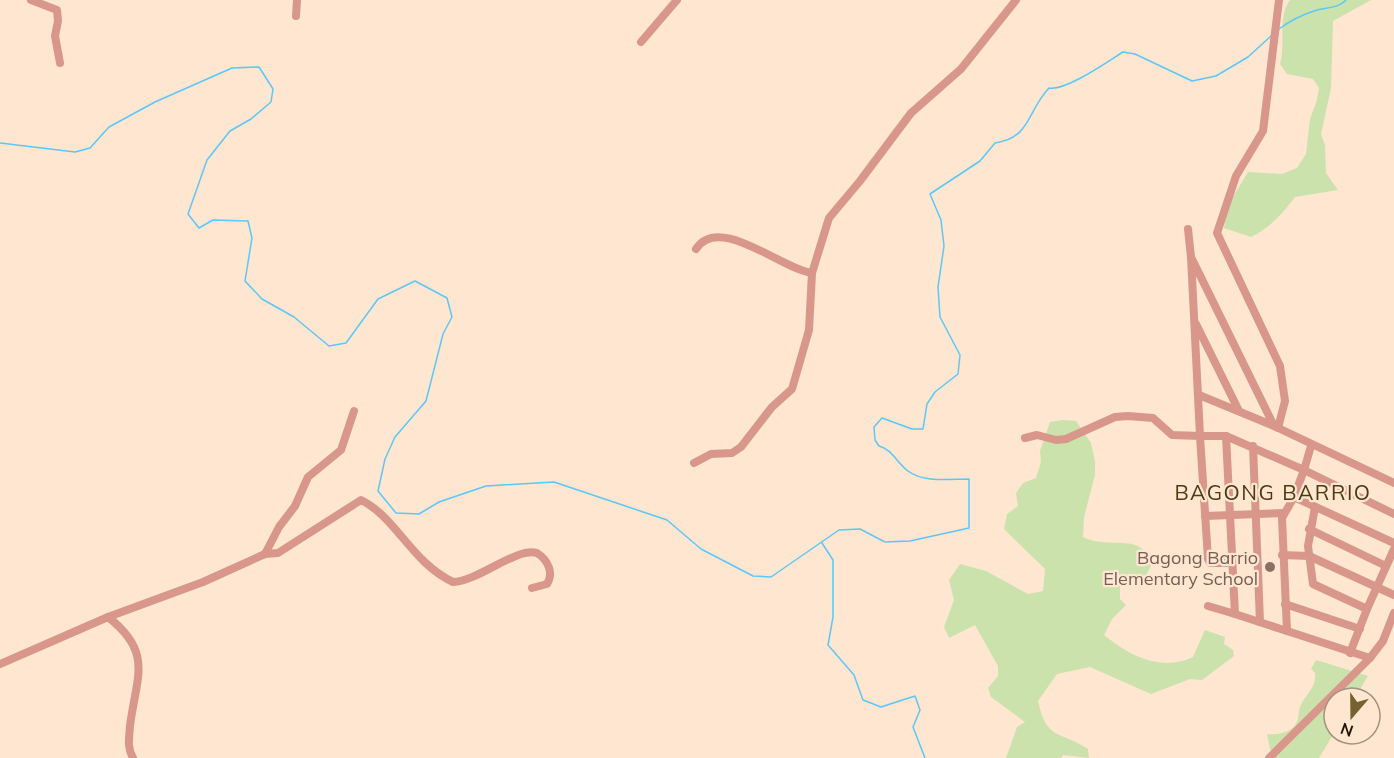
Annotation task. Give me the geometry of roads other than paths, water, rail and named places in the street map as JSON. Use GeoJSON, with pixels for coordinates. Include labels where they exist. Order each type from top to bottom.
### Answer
{"type":"FeatureCollection","features":[{"type":"Feature","properties":{"kind":"street"},"geometry":{"type":"LineString","coordinates":[[31,0],[57,10],[58,21],[55,36],[60,63]]}},
{"type":"Feature","properties":{"kind":"street"},"geometry":{"type":"LineString","coordinates":[[296,16],[297,0]]}},
{"type":"Feature","properties":{"kind":"street"},"geometry":{"type":"LineString","coordinates":[[641,42],[677,0]]}},
{"type":"Feature","properties":{"kind":"street"},"geometry":{"type":"LineString","coordinates":[[694,463],[711,454],[732,453],[741,447],[772,407],[792,389],[809,330],[812,273],[829,218],[911,113],[961,69],[1016,0]]}},
{"type":"Feature","properties":{"kind":"street"},"geometry":{"type":"LineString","coordinates":[[1276,427],[1285,401],[1280,366],[1217,233],[1236,176],[1263,131],[1279,0]]}},
{"type":"Feature","properties":{"kind":"street"},"geometry":{"type":"LineString","coordinates":[[1188,229],[1205,516],[1210,563],[1234,562]]}},
{"type":"Feature","properties":{"kind":"street"},"geometry":{"type":"LineString","coordinates":[[696,249],[704,241],[726,236],[768,252],[798,270],[812,273]]}},
{"type":"Feature","properties":{"kind":"street"},"geometry":{"type":"LineString","coordinates":[[1191,256],[1276,427]]}},
{"type":"Feature","properties":{"kind":"street"},"geometry":{"type":"LineString","coordinates":[[1194,319],[1239,411]]}},
{"type":"Feature","properties":{"kind":"street"},"geometry":{"type":"LineString","coordinates":[[1199,395],[1276,427],[1311,446],[1394,483]]}},
{"type":"Feature","properties":{"kind":"street"},"geometry":{"type":"LineString","coordinates":[[265,554],[279,527],[295,506],[308,477],[342,450],[354,411]]}},
{"type":"Feature","properties":{"kind":"street"},"geometry":{"type":"LineString","coordinates":[[1025,438],[1037,435],[1056,440],[1066,439],[1115,417],[1153,418],[1172,435],[1226,436],[1253,446],[1394,513]]}},
{"type":"Feature","properties":{"kind":"street"},"geometry":{"type":"LineString","coordinates":[[1226,436],[1235,614]]}},
{"type":"Feature","properties":{"kind":"street"},"geometry":{"type":"LineString","coordinates":[[1253,446],[1260,622]]}},
{"type":"Feature","properties":{"kind":"street"},"geometry":{"type":"LineString","coordinates":[[1287,631],[1282,555],[1284,513],[1294,497],[1311,446]]}},
{"type":"Feature","properties":{"kind":"street"},"geometry":{"type":"LineString","coordinates":[[1294,497],[1394,543]]}},
{"type":"Feature","properties":{"kind":"street"},"geometry":{"type":"LineString","coordinates":[[0,664],[108,617],[203,582],[265,554],[278,553],[361,500],[388,521],[425,564],[453,582],[471,579],[525,553],[537,553],[549,564],[550,576],[547,584],[532,588]]}},
{"type":"Feature","properties":{"kind":"street"},"geometry":{"type":"LineString","coordinates":[[1314,507],[1309,529],[1312,583],[1367,609]]}},
{"type":"Feature","properties":{"kind":"street"},"geometry":{"type":"LineString","coordinates":[[1205,516],[1284,513]]}},
{"type":"Feature","properties":{"kind":"street"},"geometry":{"type":"LineString","coordinates":[[1309,529],[1386,566]]}},
{"type":"Feature","properties":{"kind":"street"},"geometry":{"type":"LineString","coordinates":[[1350,653],[1394,549]]}},
{"type":"Feature","properties":{"kind":"street"},"geometry":{"type":"LineString","coordinates":[[1282,555],[1309,556],[1394,595]]}},
{"type":"Feature","properties":{"kind":"street"},"geometry":{"type":"LineString","coordinates":[[1285,604],[1360,629]]}},
{"type":"Feature","properties":{"kind":"street"},"geometry":{"type":"LineString","coordinates":[[1208,606],[1370,658]]}},
{"type":"Feature","properties":{"kind":"street"},"geometry":{"type":"LineString","coordinates":[[1269,758],[1370,658],[1391,629],[1394,613]]}},
{"type":"Feature","properties":{"kind":"street"},"geometry":{"type":"LineString","coordinates":[[108,617],[127,635],[137,652],[138,676],[132,700],[128,741],[134,758]]}},
{"type":"Feature","properties":{"kind":"waterway"},"geometry":{"type":"LineString","coordinates":[[1279,29],[1305,14],[1335,6],[1346,0]]}},
{"type":"Feature","properties":{"kind":"waterway"},"geometry":{"type":"LineString","coordinates":[[0,143],[75,152],[90,148],[109,127],[155,102],[232,68],[259,67],[273,89],[271,102],[251,119],[230,131],[207,160],[188,214],[199,228],[213,220],[248,221],[252,238],[245,281],[262,299],[294,317],[329,346],[346,343],[378,299],[415,281],[447,298],[452,317],[443,334],[426,401],[395,437],[385,459],[378,491],[396,513],[419,514],[439,502],[486,486],[554,482],[667,520],[701,549],[753,576],[771,577],[839,530],[860,529],[885,542],[910,541],[969,528],[969,479],[937,479],[914,475],[875,440],[874,427],[882,418],[912,429],[923,429],[927,404],[935,392],[958,374],[960,355],[940,317],[938,287],[944,246],[941,220],[930,194],[980,161],[995,143],[1016,136],[1049,88],[1076,81],[1123,52],[1135,54],[1192,81],[1216,76],[1248,57],[1271,36]]}},
{"type":"Feature","properties":{"kind":"waterway"},"geometry":{"type":"LineString","coordinates":[[822,543],[833,560],[833,617],[828,645],[854,675],[863,700],[881,707],[915,696],[920,710],[913,727],[925,758]]}},
{"type":"Feature","properties":{"kind":"place","name":"Bagong Barrio Elementary School"},"geometry":{"type":"Point","coordinates":[1270,567]}},
{"type":"Feature","properties":{"kind":"district","name":"BAGONG BARRIO"},"geometry":{"type":"Point","coordinates":[1273,492]}}]}
